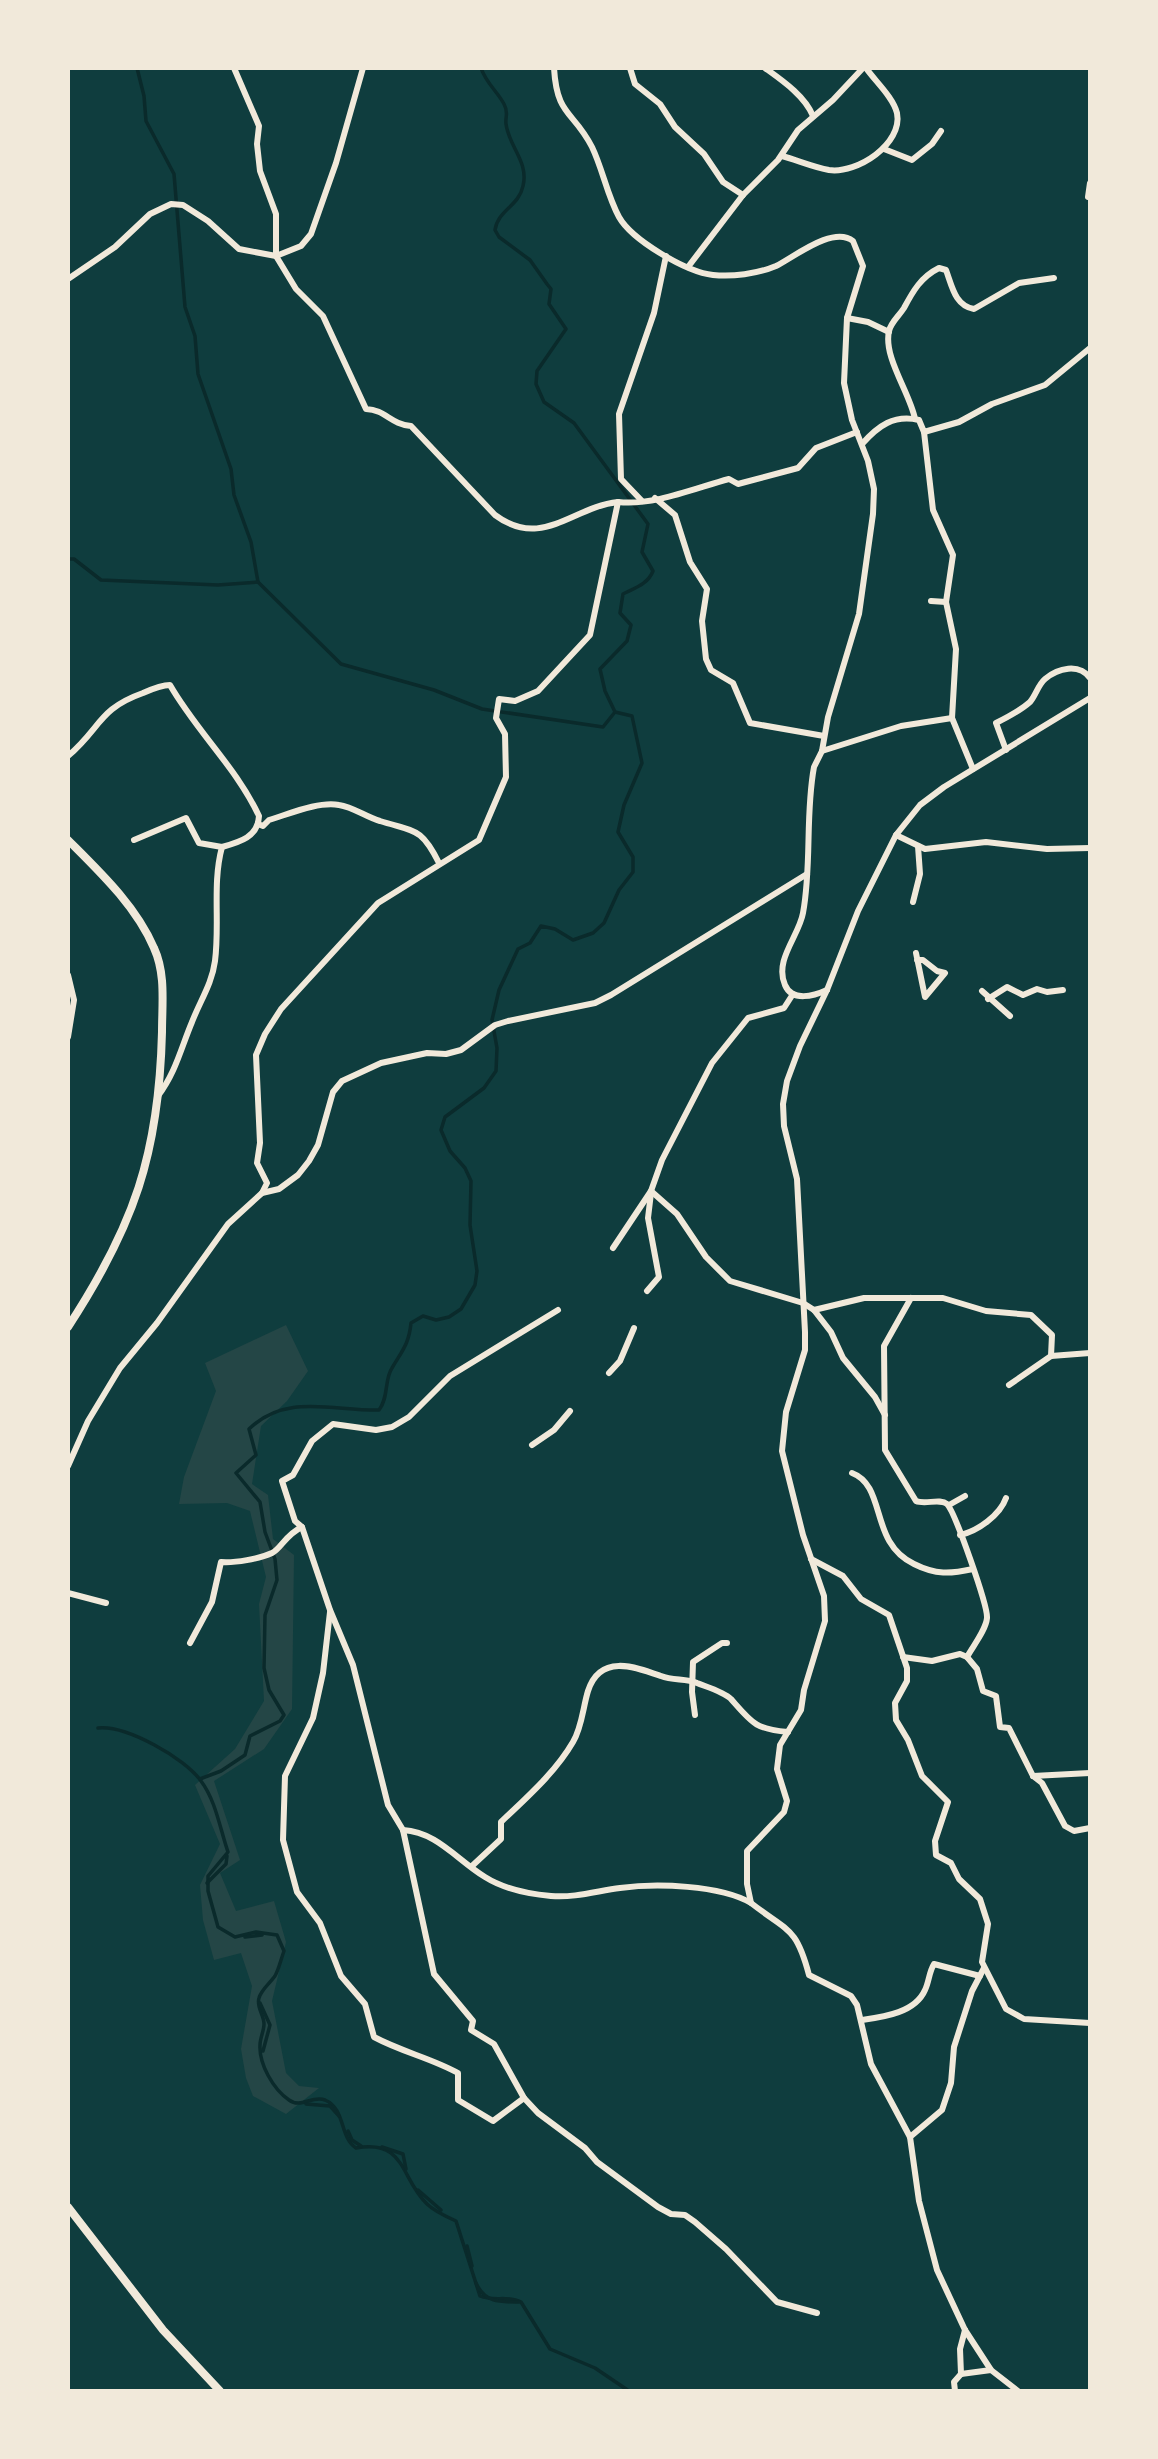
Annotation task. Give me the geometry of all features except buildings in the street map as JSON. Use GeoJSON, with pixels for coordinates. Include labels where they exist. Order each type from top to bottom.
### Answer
{"type":"FeatureCollection","features":[{"type":"Feature","properties":{"kind":"street"},"geometry":{"type":"LineString","coordinates":[[234,68],[259,127],[257,144],[260,171],[278,223],[276,256],[296,289],[323,316],[359,390],[363,406],[381,411],[395,424],[411,426],[495,514],[510,526],[547,528],[601,504],[642,501],[729,479],[738,484],[775,476],[798,468],[817,448],[857,432]]}},
{"type":"Feature","properties":{"kind":"street"},"geometry":{"type":"LineString","coordinates":[[68,279],[115,247],[150,214],[171,204],[183,205],[208,220],[239,249],[276,256],[301,246],[310,234],[336,163],[363,68]]}},
{"type":"Feature","properties":{"kind":"street"},"geometry":{"type":"LineString","coordinates":[[554,68],[558,101],[593,148],[620,219],[629,231],[666,256],[688,267],[715,275],[756,272],[777,266],[796,252],[818,243],[849,238],[858,250],[863,267],[847,318],[844,383],[874,489],[864,587],[822,751],[812,778],[803,916],[786,952],[782,976],[786,988],[793,994],[805,997],[827,990]]}},
{"type":"Feature","properties":{"kind":"street"},"geometry":{"type":"LineString","coordinates":[[629,68],[635,84],[660,104],[675,127],[704,154],[723,182],[743,195]]}},
{"type":"Feature","properties":{"kind":"street"},"geometry":{"type":"LineString","coordinates":[[765,68],[789,86],[810,107],[813,116]]}},
{"type":"Feature","properties":{"kind":"street"},"geometry":{"type":"LineString","coordinates":[[688,267],[743,195],[782,156],[798,130],[864,68],[897,112],[897,127],[884,149],[854,166],[832,170],[782,156]]}},
{"type":"Feature","properties":{"kind":"street"},"geometry":{"type":"LineString","coordinates":[[884,149],[912,160],[932,144],[941,131]]}},
{"type":"Feature","properties":{"kind":"street"},"geometry":{"type":"LineString","coordinates":[[1088,197],[1090,183]]}},
{"type":"Feature","properties":{"kind":"street"},"geometry":{"type":"LineString","coordinates":[[642,501],[621,479],[619,414],[654,313],[666,256]]}},
{"type":"Feature","properties":{"kind":"street"},"geometry":{"type":"LineString","coordinates":[[973,769],[952,718],[956,649],[947,602],[953,555],[933,510],[925,432],[915,419],[901,377],[891,359],[889,332],[912,292],[924,277],[939,268],[946,270],[956,297],[969,309],[982,307],[1019,283],[1054,278]]}},
{"type":"Feature","properties":{"kind":"street"},"geometry":{"type":"LineString","coordinates":[[847,318],[889,332]]}},
{"type":"Feature","properties":{"kind":"street"},"geometry":{"type":"LineString","coordinates":[[925,432],[959,422],[992,404],[1045,385],[1090,348]]}},
{"type":"Feature","properties":{"kind":"street"},"geometry":{"type":"LineString","coordinates":[[862,444],[884,423],[908,417],[915,419]]}},
{"type":"Feature","properties":{"kind":"street"},"geometry":{"type":"LineString","coordinates":[[655,498],[675,515],[691,562],[707,589],[702,621],[706,659],[711,670],[733,683],[750,723],[824,736]]}},
{"type":"Feature","properties":{"kind":"street"},"geometry":{"type":"LineString","coordinates":[[68,1466],[88,1421],[120,1368],[157,1323],[228,1224],[262,1193],[267,1183],[257,1163],[260,1143],[256,1055],[265,1034],[281,1009],[378,903],[479,840],[506,777],[505,734],[496,718],[499,699],[515,701],[538,691],[590,635],[618,502]]}},
{"type":"Feature","properties":{"kind":"street"},"geometry":{"type":"LineString","coordinates":[[931,601],[947,602]]}},
{"type":"Feature","properties":{"kind":"street"},"geometry":{"type":"LineString","coordinates":[[1006,750],[996,723],[1031,701],[1043,680],[1058,670],[1072,668],[1083,671],[1090,678]]}},
{"type":"Feature","properties":{"kind":"street"},"geometry":{"type":"LineString","coordinates":[[68,756],[92,733],[101,716],[119,702],[170,685],[199,729],[232,767],[253,803],[258,824],[251,836],[222,847],[199,843],[186,818],[134,840]]}},
{"type":"Feature","properties":{"kind":"street"},"geometry":{"type":"LineString","coordinates":[[751,1903],[747,1884],[747,1851],[784,1812],[788,1801],[776,1769],[780,1745],[802,1710],[804,1690],[824,1620],[824,1596],[811,1559],[782,1451],[786,1412],[804,1350],[797,1179],[784,1126],[783,1104],[787,1082],[858,911],[907,818],[932,795],[1090,698]]}},
{"type":"Feature","properties":{"kind":"street"},"geometry":{"type":"LineString","coordinates":[[822,751],[901,726],[952,718]]}},
{"type":"Feature","properties":{"kind":"street"},"geometry":{"type":"LineString","coordinates":[[258,824],[262,826],[269,820],[327,804],[339,804],[382,822],[413,829],[423,835],[439,863]]}},
{"type":"Feature","properties":{"kind":"street"},"geometry":{"type":"LineString","coordinates":[[897,835],[925,849],[986,842],[1047,849],[1090,848]]}},
{"type":"Feature","properties":{"kind":"street"},"geometry":{"type":"LineString","coordinates":[[68,840],[122,898],[143,926],[155,950],[163,988],[158,1096],[148,1158],[128,1222],[114,1253],[68,1327]]}},
{"type":"Feature","properties":{"kind":"street"},"geometry":{"type":"LineString","coordinates":[[913,902],[920,874],[918,844]]}},
{"type":"Feature","properties":{"kind":"street"},"geometry":{"type":"LineString","coordinates":[[158,1096],[177,1068],[193,1019],[210,984],[216,943],[216,880],[222,847]]}},
{"type":"Feature","properties":{"kind":"street"},"geometry":{"type":"LineString","coordinates":[[262,1193],[279,1189],[303,1168],[318,1144],[334,1092],[355,1073],[380,1063],[461,1050],[495,1025],[595,1003],[635,982],[807,874]]}},
{"type":"Feature","properties":{"kind":"street"},"geometry":{"type":"LineString","coordinates":[[917,956],[937,971],[945,973],[925,997],[917,956]]}},
{"type":"Feature","properties":{"kind":"street"},"geometry":{"type":"LineString","coordinates":[[68,975],[74,1000],[68,1037]]}},
{"type":"Feature","properties":{"kind":"street"},"geometry":{"type":"LineString","coordinates":[[988,999],[1007,987],[1023,995],[1037,989],[1046,992],[1062,990]]}},
{"type":"Feature","properties":{"kind":"street"},"geometry":{"type":"LineString","coordinates":[[982,991],[1010,1016]]}},
{"type":"Feature","properties":{"kind":"street"},"geometry":{"type":"LineString","coordinates":[[647,1291],[659,1277],[648,1218],[651,1191],[662,1160],[712,1063],[748,1018],[783,1007],[793,994]]}},
{"type":"Feature","properties":{"kind":"street"},"geometry":{"type":"LineString","coordinates":[[651,1191],[677,1214],[706,1257],[730,1281],[803,1303],[814,1310],[831,1332],[843,1358],[875,1397],[886,1416]]}},
{"type":"Feature","properties":{"kind":"street"},"geometry":{"type":"LineString","coordinates":[[613,1248],[651,1191]]}},
{"type":"Feature","properties":{"kind":"street"},"geometry":{"type":"LineString","coordinates":[[814,1310],[864,1298],[943,1298],[986,1311],[1031,1315],[1052,1335],[1051,1356]]}},
{"type":"Feature","properties":{"kind":"street"},"geometry":{"type":"LineString","coordinates":[[911,1298],[884,1346],[885,1450],[918,1503],[943,1502],[949,1506],[973,1569],[987,1618],[967,1657]]}},
{"type":"Feature","properties":{"kind":"street"},"geometry":{"type":"LineString","coordinates":[[558,1310],[450,1376],[409,1417],[392,1427],[376,1430],[333,1424],[312,1441],[293,1475],[282,1481],[295,1521],[302,1527],[330,1611],[356,1677],[388,1805],[403,1830],[434,1975],[473,2021],[471,2030],[494,2044],[524,2098],[538,2113],[585,2148],[597,2162],[658,2207],[671,2214],[685,2215],[695,2222],[777,2302],[817,2313]]}},
{"type":"Feature","properties":{"kind":"street"},"geometry":{"type":"LineString","coordinates":[[609,1373],[620,1362],[634,1328]]}},
{"type":"Feature","properties":{"kind":"street"},"geometry":{"type":"LineString","coordinates":[[1009,1385],[1051,1356],[1090,1353]]}},
{"type":"Feature","properties":{"kind":"street"},"geometry":{"type":"LineString","coordinates":[[532,1445],[554,1430],[570,1410]]}},
{"type":"Feature","properties":{"kind":"street"},"geometry":{"type":"LineString","coordinates":[[852,1473],[869,1486],[888,1543],[901,1558],[938,1574],[973,1569]]}},
{"type":"Feature","properties":{"kind":"street"},"geometry":{"type":"LineString","coordinates":[[949,1506],[965,1496]]}},
{"type":"Feature","properties":{"kind":"street"},"geometry":{"type":"LineString","coordinates":[[960,1535],[974,1531],[999,1512],[1006,1498]]}},
{"type":"Feature","properties":{"kind":"street"},"geometry":{"type":"LineString","coordinates":[[190,1643],[212,1602],[221,1562],[239,1563],[274,1552],[288,1534],[302,1527]]}},
{"type":"Feature","properties":{"kind":"street"},"geometry":{"type":"LineString","coordinates":[[811,1559],[843,1576],[861,1599],[889,1615],[903,1657],[907,1681],[895,1703],[896,1720],[913,1751],[922,1776],[948,1802],[935,1841],[936,1855],[951,1863],[959,1879],[980,1899],[988,1923],[982,1962],[1012,2015],[1037,2021],[1090,2024]]}},
{"type":"Feature","properties":{"kind":"street"},"geometry":{"type":"LineString","coordinates":[[68,1593],[106,1603]]}},
{"type":"Feature","properties":{"kind":"street"},"geometry":{"type":"LineString","coordinates":[[330,1611],[323,1673],[313,1718],[292,1758],[283,1791],[283,1840],[293,1882],[320,1923],[341,1976],[365,2004],[374,2037],[403,2052],[428,2057],[458,2073],[458,2100],[493,2120],[524,2098]]}},
{"type":"Feature","properties":{"kind":"street"},"geometry":{"type":"LineString","coordinates":[[695,1715],[693,1662],[722,1643],[727,1643]]}},
{"type":"Feature","properties":{"kind":"street"},"geometry":{"type":"LineString","coordinates":[[903,1657],[932,1661],[960,1654],[967,1657],[977,1669],[983,1691],[996,1696],[1000,1727],[1009,1728],[1033,1776],[1042,1783],[1065,1826],[1074,1831],[1090,1828]]}},
{"type":"Feature","properties":{"kind":"street"},"geometry":{"type":"LineString","coordinates":[[472,1866],[501,1839],[502,1822],[548,1774],[575,1740],[589,1688],[597,1675],[616,1667],[638,1666],[662,1677],[693,1682],[730,1698],[747,1720],[765,1730],[788,1732]]}},
{"type":"Feature","properties":{"kind":"street"},"geometry":{"type":"LineString","coordinates":[[1033,1776],[1090,1773]]}},
{"type":"Feature","properties":{"kind":"street"},"geometry":{"type":"LineString","coordinates":[[403,1830],[422,1831],[483,1876],[507,1888],[552,1896],[622,1888],[704,1889],[737,1895],[793,1932],[800,1943],[810,1975],[851,1996],[862,2020],[871,2064],[910,2137],[919,2201],[937,2270],[965,2330],[991,2370],[1017,2391]]}},
{"type":"Feature","properties":{"kind":"street"},"geometry":{"type":"LineString","coordinates":[[862,2020],[900,2012],[918,1999],[925,1992],[934,1964],[980,1976]]}},
{"type":"Feature","properties":{"kind":"street"},"geometry":{"type":"LineString","coordinates":[[910,2137],[942,2110],[951,2083],[954,2046],[984,1968]]}},
{"type":"Feature","properties":{"kind":"street"},"geometry":{"type":"LineString","coordinates":[[68,2207],[163,2330],[220,2391]]}},
{"type":"Feature","properties":{"kind":"street"},"geometry":{"type":"LineString","coordinates":[[961,2374],[960,2349],[965,2330]]}},
{"type":"Feature","properties":{"kind":"street"},"geometry":{"type":"LineString","coordinates":[[955,2391],[954,2382],[961,2374],[991,2370]]}},
{"type":"Feature","properties":{"kind":"shaded area"},"geometry":{"type":"Polygon","coordinates":[[[286,1325],[308,1371],[287,1401],[261,1426],[252,1484],[268,1495],[273,1539],[294,1555],[292,1709],[264,1749],[214,1781],[240,1860],[220,1873],[236,1911],[274,1901],[286,1942],[272,2001],[286,2073],[299,2086],[319,2088],[286,2114],[253,2096],[246,2078],[241,2049],[252,1986],[241,1953],[214,1960],[203,1920],[200,1885],[220,1844],[195,1785],[235,1749],[264,1701],[259,1604],[266,1577],[250,1511],[227,1503],[179,1504],[184,1477],[216,1391],[205,1363],[286,1325]]]}},
{"type":"Feature","properties":{"kind":"waterway"},"geometry":{"type":"LineString","coordinates":[[137,68],[144,96],[146,121],[174,174],[185,307],[195,336],[198,374],[231,469],[234,495],[251,542],[258,582],[341,664],[434,690],[482,709],[603,727],[615,712]]}},
{"type":"Feature","properties":{"kind":"waterway"},"geometry":{"type":"LineString","coordinates":[[200,1779],[221,1771],[245,1755],[250,1736],[280,1721],[284,1715],[269,1690],[264,1668],[265,1615],[277,1580],[275,1559],[265,1532],[260,1502],[236,1473],[256,1455],[249,1429],[263,1418],[294,1407],[379,1410],[390,1373],[407,1342],[411,1323],[423,1316],[436,1320],[449,1317],[461,1309],[475,1285],[477,1271],[470,1225],[471,1181],[465,1168],[450,1151],[441,1130],[445,1117],[484,1088],[496,1071],[497,1048],[492,1020],[499,990],[518,949],[530,943],[541,926],[555,929],[573,940],[593,933],[604,923],[619,890],[633,872],[633,857],[618,832],[624,805],[642,763],[632,716],[615,712],[605,691],[600,669],[627,641],[631,625],[620,613],[623,594],[644,582],[653,571],[642,552],[648,524],[574,423],[544,402],[536,384],[537,371],[566,329],[549,304],[551,289],[530,260],[499,237],[495,230],[500,218],[521,193],[524,177],[521,162],[508,132],[507,112],[481,68]]}},
{"type":"Feature","properties":{"kind":"waterway"},"geometry":{"type":"LineString","coordinates":[[68,559],[74,559],[101,580],[218,585],[258,582]]}},
{"type":"Feature","properties":{"kind":"waterway"},"geometry":{"type":"LineString","coordinates":[[98,1728],[110,1728],[139,1737],[169,1753],[193,1772],[210,1797],[228,1852],[208,1876],[208,1891],[218,1927],[235,1937],[256,1932],[277,1935],[284,1951],[273,1979],[258,2001],[264,2024],[260,2052],[268,2076],[278,2089],[293,2102],[320,2099],[332,2104],[340,2116],[347,2137],[356,2148],[384,2149],[393,2155],[427,2204],[456,2221],[480,2296],[521,2302],[550,2349],[595,2368],[629,2391]]}},
{"type":"Feature","properties":{"kind":"waterway"},"geometry":{"type":"LineString","coordinates":[[207,1883],[226,1864],[227,1856]]}},
{"type":"Feature","properties":{"kind":"waterway"},"geometry":{"type":"LineString","coordinates":[[245,1937],[262,1935]]}},
{"type":"Feature","properties":{"kind":"waterway"},"geometry":{"type":"LineString","coordinates":[[260,2003],[270,2025],[263,2051]]}},
{"type":"Feature","properties":{"kind":"waterway"},"geometry":{"type":"LineString","coordinates":[[306,2104],[330,2106],[339,2116]]}},
{"type":"Feature","properties":{"kind":"waterway"},"geometry":{"type":"LineString","coordinates":[[348,2131],[352,2140],[361,2146]]}},
{"type":"Feature","properties":{"kind":"waterway"},"geometry":{"type":"LineString","coordinates":[[382,2147],[403,2154],[406,2169]]}},
{"type":"Feature","properties":{"kind":"waterway"},"geometry":{"type":"LineString","coordinates":[[418,2190],[441,2210]]}},
{"type":"Feature","properties":{"kind":"waterway"},"geometry":{"type":"LineString","coordinates":[[467,2246],[472,2266]]}},
{"type":"Feature","properties":{"kind":"waterway"},"geometry":{"type":"LineString","coordinates":[[476,2283],[489,2298],[519,2302]]}}]}
